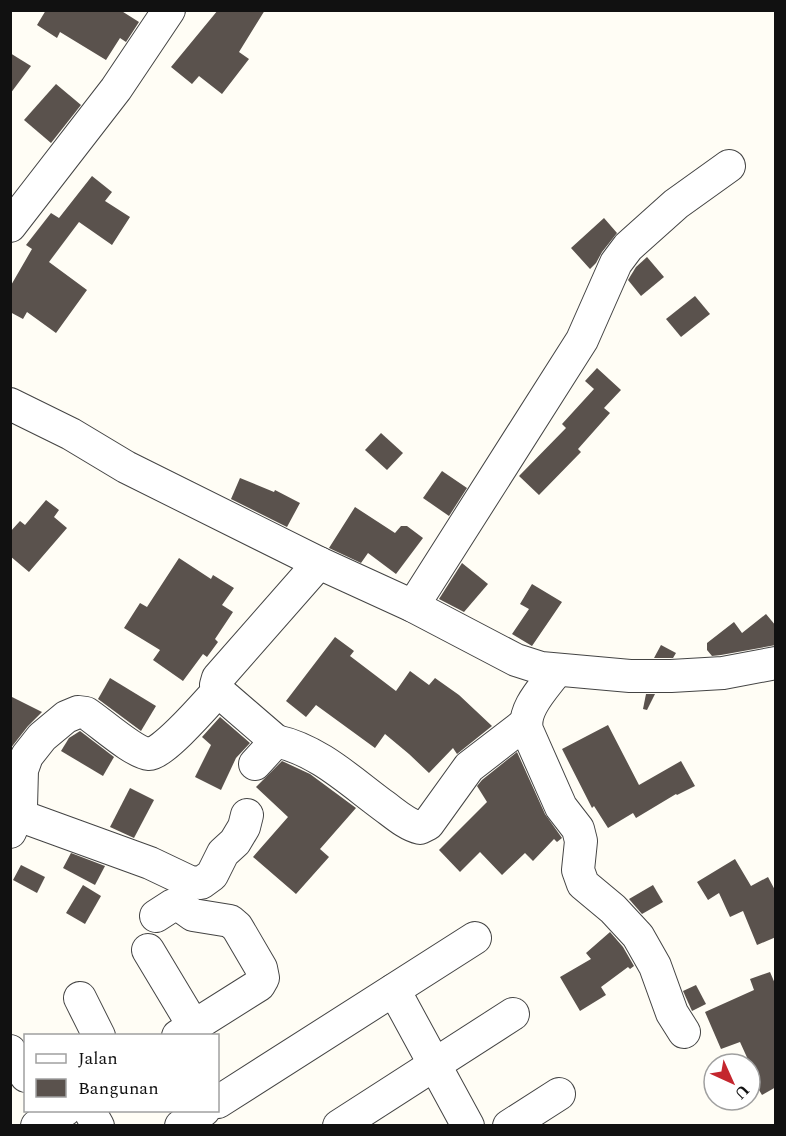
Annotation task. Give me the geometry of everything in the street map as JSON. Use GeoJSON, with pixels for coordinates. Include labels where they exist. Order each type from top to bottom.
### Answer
{"type":"FeatureCollection","features":[{"type":"Feature","properties":{"kind":"street"},"geometry":{"type":"LineString","coordinates":[[10,226],[116,89],[159,14]]}},
{"type":"Feature","properties":{"kind":"street"},"geometry":{"type":"LineString","coordinates":[[412,606],[582,340],[616,263],[628,247],[676,204],[729,166]]}},
{"type":"Feature","properties":{"kind":"street"},"geometry":{"type":"LineString","coordinates":[[10,404],[72,434],[126,466],[319,563],[412,606],[516,660],[541,668],[630,676],[723,673],[776,663]]}},
{"type":"Feature","properties":{"kind":"street"},"geometry":{"type":"LineString","coordinates":[[319,563],[219,678],[216,685],[218,691],[276,741],[296,747],[329,764],[413,827],[420,828],[428,824],[469,767],[525,723],[531,707],[557,670]]}},
{"type":"Feature","properties":{"kind":"street"},"geometry":{"type":"LineString","coordinates":[[218,691],[169,742],[155,753],[148,754],[137,750],[86,713],[78,712],[66,717],[42,737],[27,756],[22,770],[22,801],[14,823],[150,863],[190,882],[201,883],[212,875],[223,853],[235,842],[247,815]]}},
{"type":"Feature","properties":{"kind":"street"},"geometry":{"type":"LineString","coordinates":[[525,723],[561,807],[578,829],[581,840],[578,870],[583,885],[613,909],[638,936],[655,966],[672,1013],[684,1032]]}},
{"type":"Feature","properties":{"kind":"street"},"geometry":{"type":"LineString","coordinates":[[255,764],[276,741]]}},
{"type":"Feature","properties":{"kind":"street"},"geometry":{"type":"LineString","coordinates":[[148,950],[185,1030],[259,985],[263,978],[261,968],[237,927],[230,921],[193,915],[179,905],[173,905],[156,916]]}},
{"type":"Feature","properties":{"kind":"street"},"geometry":{"type":"LineString","coordinates":[[219,1101],[475,938]]}},
{"type":"Feature","properties":{"kind":"street"},"geometry":{"type":"LineString","coordinates":[[394,990],[468,1125]]}},
{"type":"Feature","properties":{"kind":"street"},"geometry":{"type":"LineString","coordinates":[[80,998],[98,1034]]}},
{"type":"Feature","properties":{"kind":"street"},"geometry":{"type":"LineString","coordinates":[[339,1125],[513,1014]]}},
{"type":"Feature","properties":{"kind":"street"},"geometry":{"type":"LineString","coordinates":[[10,1051],[24,1073]]}},
{"type":"Feature","properties":{"kind":"street"},"geometry":{"type":"LineString","coordinates":[[509,1125],[559,1094]]}},
{"type":"Feature","properties":{"kind":"street"},"geometry":{"type":"LineString","coordinates":[[90,1112],[98,1125]]}},
{"type":"Feature","properties":{"kind":"street"},"geometry":{"type":"LineString","coordinates":[[181,1125],[201,1112]]}},
{"type":"Feature","properties":{"kind":"building"},"geometry":{"type":"Polygon","coordinates":[[[46,10],[120,10],[139,22],[126,42],[120,38],[106,60],[60,32],[57,38],[37,25],[46,10]]]}},
{"type":"Feature","properties":{"kind":"building"},"geometry":{"type":"Polygon","coordinates":[[[218,10],[265,10],[239,52],[249,59],[222,94],[199,76],[192,84],[171,67],[218,10]]]}},
{"type":"Feature","properties":{"kind":"building"},"geometry":{"type":"Polygon","coordinates":[[[10,53],[31,66],[10,94],[10,53]]]}},
{"type":"Feature","properties":{"kind":"building"},"geometry":{"type":"Polygon","coordinates":[[[56,84],[81,105],[51,143],[24,120],[56,84]]]}},
{"type":"Feature","properties":{"kind":"building"},"geometry":{"type":"Polygon","coordinates":[[[92,176],[112,192],[105,201],[130,217],[112,245],[79,222],[49,262],[87,290],[56,333],[27,312],[23,319],[10,312],[10,287],[32,249],[26,245],[51,213],[59,218],[92,176]]]}},
{"type":"Feature","properties":{"kind":"building"},"geometry":{"type":"Polygon","coordinates":[[[604,218],[617,233],[590,269],[571,248],[604,218]]]}},
{"type":"Feature","properties":{"kind":"building"},"geometry":{"type":"Polygon","coordinates":[[[647,257],[664,277],[641,296],[628,280],[636,267],[647,257]]]}},
{"type":"Feature","properties":{"kind":"building"},"geometry":{"type":"Polygon","coordinates":[[[695,296],[710,314],[681,337],[666,319],[695,296]]]}},
{"type":"Feature","properties":{"kind":"building"},"geometry":{"type":"Polygon","coordinates":[[[597,368],[621,390],[604,408],[610,413],[578,449],[581,452],[539,495],[519,476],[566,428],[562,424],[594,389],[585,381],[597,368]]]}},
{"type":"Feature","properties":{"kind":"building"},"geometry":{"type":"Polygon","coordinates":[[[381,433],[403,453],[387,470],[365,450],[381,433]]]}},
{"type":"Feature","properties":{"kind":"building"},"geometry":{"type":"Polygon","coordinates":[[[442,471],[467,488],[449,516],[423,498],[442,471]]]}},
{"type":"Feature","properties":{"kind":"building"},"geometry":{"type":"Polygon","coordinates":[[[240,478],[274,492],[275,490],[300,503],[287,527],[231,499],[240,478]]]}},
{"type":"Feature","properties":{"kind":"building"},"geometry":{"type":"Polygon","coordinates":[[[46,500],[59,510],[54,517],[67,528],[29,572],[10,556],[10,532],[20,521],[25,525],[46,500]]]}},
{"type":"Feature","properties":{"kind":"building"},"geometry":{"type":"Polygon","coordinates":[[[355,507],[395,533],[401,526],[407,526],[423,538],[396,574],[368,553],[361,563],[329,548],[355,507]]]}},
{"type":"Feature","properties":{"kind":"building"},"geometry":{"type":"Polygon","coordinates":[[[179,558],[211,579],[213,575],[234,588],[222,605],[233,612],[215,639],[218,642],[207,657],[203,654],[183,681],[153,660],[160,650],[124,628],[140,603],[147,607],[179,558]]]}},
{"type":"Feature","properties":{"kind":"building"},"geometry":{"type":"Polygon","coordinates":[[[462,563],[488,584],[464,612],[439,599],[462,563]]]}},
{"type":"Feature","properties":{"kind":"building"},"geometry":{"type":"Polygon","coordinates":[[[532,584],[562,602],[532,646],[512,634],[529,609],[520,604],[532,584]]]}},
{"type":"Feature","properties":{"kind":"building"},"geometry":{"type":"Polygon","coordinates":[[[766,614],[776,626],[776,645],[712,656],[707,650],[707,643],[734,622],[742,633],[766,614]]]}},
{"type":"Feature","properties":{"kind":"building"},"geometry":{"type":"Polygon","coordinates":[[[335,637],[354,651],[350,656],[396,691],[410,671],[429,685],[435,678],[459,695],[492,726],[457,754],[453,748],[429,773],[385,734],[375,748],[316,705],[306,717],[286,701],[335,637]]]}},
{"type":"Feature","properties":{"kind":"building"},"geometry":{"type":"Polygon","coordinates":[[[661,645],[676,653],[673,658],[654,658],[661,645]]]}},
{"type":"Feature","properties":{"kind":"building"},"geometry":{"type":"Polygon","coordinates":[[[110,678],[156,706],[141,731],[98,699],[110,678]]]}},
{"type":"Feature","properties":{"kind":"building"},"geometry":{"type":"Polygon","coordinates":[[[646,694],[655,694],[647,710],[643,709],[646,694]]]}},
{"type":"Feature","properties":{"kind":"building"},"geometry":{"type":"Polygon","coordinates":[[[10,696],[42,712],[10,749],[10,696]]]}},
{"type":"Feature","properties":{"kind":"building"},"geometry":{"type":"Polygon","coordinates":[[[220,717],[250,743],[236,758],[221,790],[195,777],[211,745],[202,737],[220,717]]]}},
{"type":"Feature","properties":{"kind":"building"},"geometry":{"type":"Polygon","coordinates":[[[608,725],[639,785],[681,761],[695,786],[676,794],[636,818],[633,813],[608,828],[594,806],[592,808],[562,749],[608,725]]]}},
{"type":"Feature","properties":{"kind":"building"},"geometry":{"type":"Polygon","coordinates":[[[80,731],[114,757],[103,776],[61,751],[69,738],[80,731]]]}},
{"type":"Feature","properties":{"kind":"building"},"geometry":{"type":"Polygon","coordinates":[[[517,752],[545,814],[562,838],[557,842],[554,839],[533,861],[525,853],[502,875],[480,852],[460,872],[439,850],[487,802],[477,786],[517,752]]]}},
{"type":"Feature","properties":{"kind":"building"},"geometry":{"type":"Polygon","coordinates":[[[282,761],[310,774],[356,808],[320,849],[329,857],[296,894],[253,857],[288,817],[256,787],[282,761]]]}},
{"type":"Feature","properties":{"kind":"building"},"geometry":{"type":"Polygon","coordinates":[[[130,788],[154,800],[134,838],[110,827],[130,788]]]}},
{"type":"Feature","properties":{"kind":"building"},"geometry":{"type":"Polygon","coordinates":[[[71,853],[105,866],[95,885],[63,868],[71,853]]]}},
{"type":"Feature","properties":{"kind":"building"},"geometry":{"type":"Polygon","coordinates":[[[735,859],[751,886],[768,877],[776,892],[776,937],[757,945],[743,911],[730,917],[719,893],[708,900],[697,882],[735,859]]]}},
{"type":"Feature","properties":{"kind":"building"},"geometry":{"type":"Polygon","coordinates":[[[21,865],[45,877],[37,893],[13,880],[21,865]]]}},
{"type":"Feature","properties":{"kind":"building"},"geometry":{"type":"Polygon","coordinates":[[[83,885],[101,896],[85,924],[66,913],[83,885]]]}},
{"type":"Feature","properties":{"kind":"building"},"geometry":{"type":"Polygon","coordinates":[[[653,885],[663,902],[642,914],[629,899],[653,885]]]}},
{"type":"Feature","properties":{"kind":"building"},"geometry":{"type":"Polygon","coordinates":[[[610,932],[623,947],[634,966],[630,969],[628,967],[601,987],[606,995],[580,1011],[560,977],[591,959],[586,953],[610,932]]]}},
{"type":"Feature","properties":{"kind":"building"},"geometry":{"type":"Polygon","coordinates":[[[770,972],[776,986],[776,1087],[762,1095],[762,1052],[745,1052],[740,1042],[721,1049],[705,1012],[754,990],[750,979],[770,972]]]}},
{"type":"Feature","properties":{"kind":"building"},"geometry":{"type":"Polygon","coordinates":[[[696,985],[706,1004],[692,1011],[683,991],[696,985]]]}}]}
